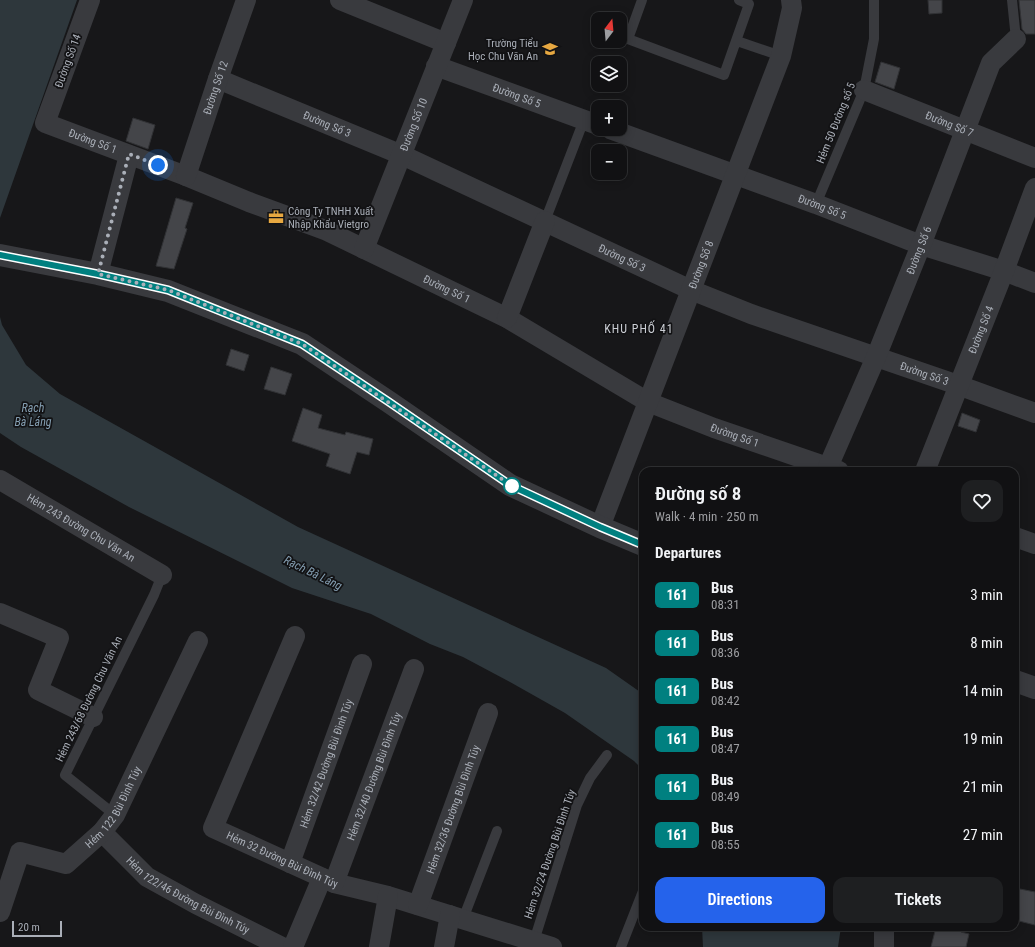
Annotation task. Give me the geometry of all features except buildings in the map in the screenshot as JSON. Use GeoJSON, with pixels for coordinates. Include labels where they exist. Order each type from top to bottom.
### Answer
{"type":"FeatureCollection","features":[{"type":"Feature","properties":{"kind":"street","name":"Đường Số 14"},"geometry":{"type":"LineString","coordinates":[[45,123],[90,0]]}},
{"type":"Feature","properties":{"kind":"street","name":"Đường Số 12"},"geometry":{"type":"LineString","coordinates":[[186,176],[246,0]]}},
{"type":"Feature","properties":{"kind":"street"},"geometry":{"type":"LineString","coordinates":[[340,0],[446,43]]}},
{"type":"Feature","properties":{"kind":"street","name":"Đường Số 10"},"geometry":{"type":"LineString","coordinates":[[364,249],[463,0]]}},
{"type":"Feature","properties":{"kind":"street","name":"Đường Số 8"},"geometry":{"type":"LineString","coordinates":[[600,527],[781,56],[792,8],[791,0]]}},
{"type":"Feature","properties":{"kind":"street","name":"Đường Số 6"},"geometry":{"type":"LineString","coordinates":[[835,467],[876,357],[922,245],[991,63],[1016,39]]}},
{"type":"Feature","properties":{"kind":"street","name":"Đường Số 5"},"geometry":{"type":"LineString","coordinates":[[436,66],[591,122]]}},
{"type":"Feature","properties":{"kind":"street","name":"Đường Số 3"},"geometry":{"type":"LineString","coordinates":[[218,79],[402,155],[691,290],[751,314],[1035,413]]}},
{"type":"Feature","properties":{"kind":"street","name":"Đường Số 7"},"geometry":{"type":"LineString","coordinates":[[864,90],[1035,158]]}},
{"type":"Feature","properties":{"kind":"street","name":"Đường Số 1"},"geometry":{"type":"LineString","coordinates":[[45,123],[325,230],[507,318],[648,402],[714,428],[828,467]]}},
{"type":"Feature","properties":{"kind":"street","name":"Đường Số 5"},"geometry":{"type":"LineString","coordinates":[[627,135],[816,204],[922,245],[1004,271],[1035,283]]}},
{"type":"Feature","properties":{"kind":"street"},"geometry":{"type":"LineString","coordinates":[[98,274],[129,154]]}},
{"type":"Feature","properties":{"kind":"street","name":"Đường Số 4"},"geometry":{"type":"LineString","coordinates":[[927,467],[1035,188]]}},
{"type":"Feature","properties":{"kind":"street"},"geometry":{"type":"LineString","coordinates":[[507,318],[545,221]]}},
{"type":"Feature","properties":{"kind":"street"},"geometry":{"type":"LineString","coordinates":[[6,256],[98,274],[168,290],[302,344],[510,485],[639,543]]}},
{"type":"Feature","properties":{"kind":"street","name":"Hẻm 243 Đường Chu Văn An"},"geometry":{"type":"LineString","coordinates":[[0,480],[162,575]]}},
{"type":"Feature","properties":{"kind":"street"},"geometry":{"type":"LineString","coordinates":[[1019,538],[1035,544]]}},
{"type":"Feature","properties":{"kind":"street"},"geometry":{"type":"LineString","coordinates":[[0,612],[59,638],[38,690],[93,717]]}},
{"type":"Feature","properties":{"kind":"street","name":"Hẻm 32 Đường Bùi Đình Túy"},"geometry":{"type":"LineString","coordinates":[[295,636],[213,828],[328,881],[388,896],[543,944]]}},
{"type":"Feature","properties":{"kind":"street","name":"Hẻm 122 Bùi Đình Túy"},"geometry":{"type":"LineString","coordinates":[[0,912],[20,852],[66,864],[102,832],[115,815],[198,641]]}},
{"type":"Feature","properties":{"kind":"street","name":"Hẻm 32/42 Đường Bùi Đình Túy"},"geometry":{"type":"LineString","coordinates":[[290,863],[362,664]]}},
{"type":"Feature","properties":{"kind":"street","name":"Hẻm 32/40 Đường Bùi Đình Túy"},"geometry":{"type":"LineString","coordinates":[[294,947],[328,881],[414,669]]}},
{"type":"Feature","properties":{"kind":"street"},"geometry":{"type":"LineString","coordinates":[[1019,682],[1035,688]]}},
{"type":"Feature","properties":{"kind":"street","name":"Hẻm 32/36 Đường Bùi Đình Túy"},"geometry":{"type":"LineString","coordinates":[[418,905],[488,713]]}},
{"type":"Feature","properties":{"kind":"street","name":"Hẻm 122/46 Đường Bùi Đình Túy"},"geometry":{"type":"LineString","coordinates":[[102,832],[148,878],[282,947]]}},
{"type":"Feature","properties":{"kind":"street"},"geometry":{"type":"LineString","coordinates":[[379,947],[388,896]]}},
{"type":"Feature","properties":{"kind":"street"},"geometry":{"type":"LineString","coordinates":[[444,947],[456,917]]}},
{"type":"Feature","properties":{"kind":"street"},"geometry":{"type":"LineString","coordinates":[[884,931],[884,947]]}},
{"type":"Feature","properties":{"kind":"lane"},"geometry":{"type":"LineString","coordinates":[[642,0],[628,39],[724,75],[749,4],[739,0]]}},
{"type":"Feature","properties":{"kind":"lane","name":"Hẻm 50 Đường số 5"},"geometry":{"type":"LineString","coordinates":[[816,204],[864,90],[874,39],[874,0]]}},
{"type":"Feature","properties":{"kind":"lane"},"geometry":{"type":"LineString","coordinates":[[1012,0],[1016,39]]}},
{"type":"Feature","properties":{"kind":"lane"},"geometry":{"type":"LineString","coordinates":[[736,41],[781,56]]}},
{"type":"Feature","properties":{"kind":"lane"},"geometry":{"type":"LineString","coordinates":[[545,221],[591,122]]}},
{"type":"Feature","properties":{"kind":"lane","name":"Hẻm 243/68 Đường Chu Văn An"},"geometry":{"type":"LineString","coordinates":[[115,815],[65,775],[154,595],[162,575]]}},
{"type":"Feature","properties":{"kind":"lane","name":"Hẻm 32/24 Đường Bùi Đình Túy"},"geometry":{"type":"LineString","coordinates":[[543,944],[578,805],[590,778],[606,756]]}},
{"type":"Feature","properties":{"kind":"lane"},"geometry":{"type":"LineString","coordinates":[[456,917],[497,831]]}},
{"type":"Feature","properties":{"kind":"lane"},"geometry":{"type":"LineString","coordinates":[[621,947],[639,901]]}},
{"type":"Feature","properties":{"kind":"water"},"geometry":{"type":"Polygon","coordinates":[[[0,0],[77,0],[0,218],[0,0]]]}},
{"type":"Feature","properties":{"kind":"water","name":"Rạch Bà Láng"},"geometry":{"type":"Polygon","coordinates":[[[0,317],[2,325],[26,365],[60,394],[298,527],[606,668],[639,691],[639,766],[565,713],[463,657],[430,644],[371,614],[292,588],[129,507],[21,447],[0,433],[0,317]]]}},
{"type":"Feature","properties":{"kind":"water"},"geometry":{"type":"Polygon","coordinates":[[[702,931],[840,931],[838,947],[703,947],[702,931]]]}},
{"type":"Feature","properties":{"kind":"bus line","name":"161"},"geometry":{"type":"LineString","coordinates":[[0,255],[98,274],[168,290],[302,344],[510,485],[639,543]]}},
{"type":"Feature","properties":{"kind":"place","name":"Trường Tiểu Học Chu Văn An"},"geometry":{"type":"Point","coordinates":[550,49]}},
{"type":"Feature","properties":{"kind":"place","name":"Công Ty TNHH Xuất Nhập Khẩu Vietgro"},"geometry":{"type":"Point","coordinates":[276,217]}},
{"type":"Feature","properties":{"kind":"district","name":"KHU PHỐ 41"},"geometry":{"type":"Point","coordinates":[639,329]}},
{"type":"Feature","properties":{"kind":"route"},"geometry":{"type":"LineString","coordinates":[[158,165],[129,154],[98,274],[168,290],[302,344],[512,486]]}}]}
